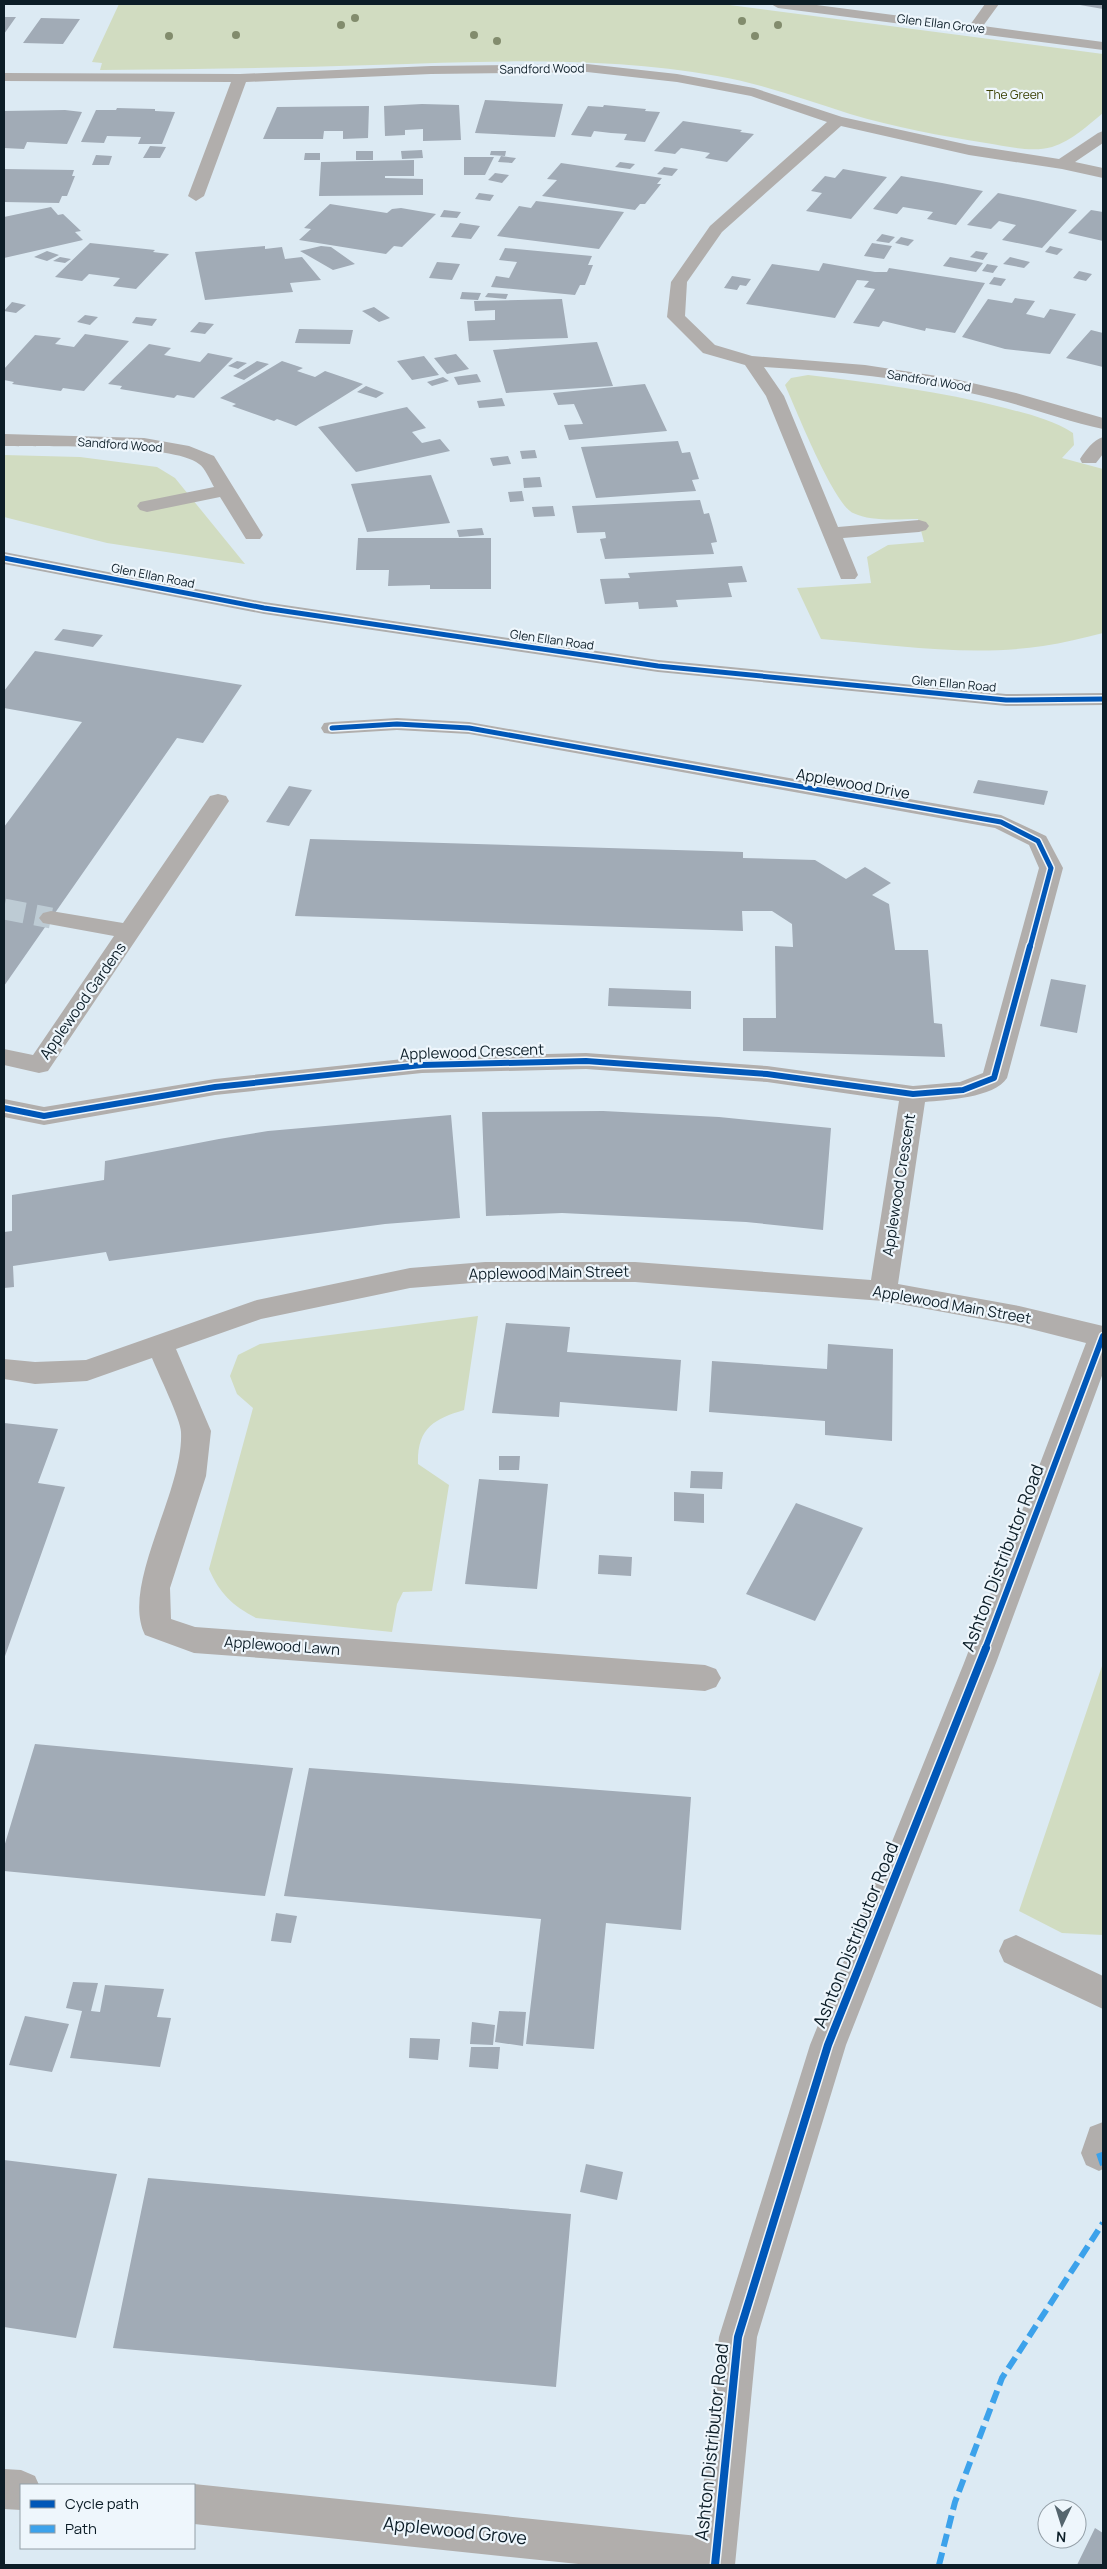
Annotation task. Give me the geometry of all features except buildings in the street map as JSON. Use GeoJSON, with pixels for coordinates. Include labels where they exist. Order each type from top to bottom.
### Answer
{"type":"FeatureCollection","features":[{"type":"Feature","properties":{"kind":"street","name":"Glen Ellan Grove"},"geometry":{"type":"LineString","coordinates":[[778,4],[976,28],[1103,46]]}},
{"type":"Feature","properties":{"kind":"street"},"geometry":{"type":"LineString","coordinates":[[976,28],[992,4]]}},
{"type":"Feature","properties":{"kind":"street","name":"Sandford Wood"},"geometry":{"type":"LineString","coordinates":[[4,77],[240,78],[431,70],[587,68],[677,78],[754,92],[838,121],[969,150],[1103,172]]}},
{"type":"Feature","properties":{"kind":"street"},"geometry":{"type":"LineString","coordinates":[[196,196],[240,78]]}},
{"type":"Feature","properties":{"kind":"street","name":"Sandford Wood"},"geometry":{"type":"LineString","coordinates":[[838,121],[716,229],[679,282],[676,317],[709,349],[751,362],[794,363],[882,373],[977,389],[1103,424]]}},
{"type":"Feature","properties":{"kind":"street"},"geometry":{"type":"LineString","coordinates":[[1062,164],[1103,136]]}},
{"type":"Feature","properties":{"kind":"street"},"geometry":{"type":"LineString","coordinates":[[751,362],[776,396],[848,575]]}},
{"type":"Feature","properties":{"kind":"street","name":"Sandford Wood"},"geometry":{"type":"LineString","coordinates":[[4,440],[144,444],[182,450],[207,460],[253,535]]}},
{"type":"Feature","properties":{"kind":"street"},"geometry":{"type":"LineString","coordinates":[[1089,459],[1103,443]]}},
{"type":"Feature","properties":{"kind":"street"},"geometry":{"type":"LineString","coordinates":[[147,506],[226,490]]}},
{"type":"Feature","properties":{"kind":"street"},"geometry":{"type":"LineString","coordinates":[[832,533],[919,526]]}},
{"type":"Feature","properties":{"kind":"street","name":"Glen Ellan Road"},"geometry":{"type":"LineString","coordinates":[[4,558],[264,608],[658,666],[1006,700],[1103,699]]}},
{"type":"Feature","properties":{"kind":"street","name":"Applewood Drive"},"geometry":{"type":"LineString","coordinates":[[332,728],[398,724],[469,728],[1001,822],[1038,841],[1051,868],[994,1078],[963,1090],[913,1094]]}},
{"type":"Feature","properties":{"kind":"street","name":"Applewood Gardens"},"geometry":{"type":"LineString","coordinates":[[4,1057],[39,1065],[131,932],[218,801]]}},
{"type":"Feature","properties":{"kind":"street","name":"Applewood Gardens"},"geometry":{"type":"LineString","coordinates":[[51,918],[131,932]]}},
{"type":"Feature","properties":{"kind":"street","name":"Applewood Crescent"},"geometry":{"type":"LineString","coordinates":[[4,1108],[44,1116],[215,1087],[392,1068],[422,1065],[586,1061],[766,1074],[913,1094],[883,1291]]}},
{"type":"Feature","properties":{"kind":"street","name":"Applewood Main Street"},"geometry":{"type":"LineString","coordinates":[[4,1369],[35,1373],[87,1370],[257,1310],[410,1278],[485,1272],[635,1272],[883,1291],[1019,1316],[1103,1337]]}},
{"type":"Feature","properties":{"kind":"street","name":"Ashton Distributor Road"},"geometry":{"type":"LineString","coordinates":[[715,2562],[738,2337],[828,2046],[980,1663],[1103,1337]]}},
{"type":"Feature","properties":{"kind":"street","name":"Applewood Lawn"},"geometry":{"type":"LineString","coordinates":[[160,1344],[196,1431],[191,1476],[154,1588],[156,1626],[194,1640],[705,1678]]}},
{"type":"Feature","properties":{"kind":"street"},"geometry":{"type":"LineString","coordinates":[[1016,1950],[1103,1993]]}},
{"type":"Feature","properties":{"kind":"street"},"geometry":{"type":"LineString","coordinates":[[4,2489],[20,2490]]}},
{"type":"Feature","properties":{"kind":"street","name":"Applewood Grove"},"geometry":{"type":"LineString","coordinates":[[195,2504],[715,2562]]}},
{"type":"Feature","properties":{"kind":"green space","name":"The Green"},"geometry":{"type":"Polygon","coordinates":[[[119,4],[722,4],[1103,54],[1103,113],[1066,141],[1044,149],[1027,149],[918,131],[883,123],[734,79],[631,65],[502,61],[271,68],[100,70],[102,63],[92,62],[119,4]]]}},
{"type":"Feature","properties":{"kind":"green space"},"geometry":{"type":"Polygon","coordinates":[[[808,375],[907,388],[981,402],[1040,418],[1057,424],[1073,433],[1074,445],[1062,458],[1103,469],[1103,633],[1043,646],[988,650],[932,649],[821,639],[797,588],[871,583],[867,557],[888,545],[924,542],[918,519],[885,519],[860,516],[845,506],[835,492],[785,385],[791,378],[808,375]]]}},
{"type":"Feature","properties":{"kind":"green space"},"geometry":{"type":"Polygon","coordinates":[[[4,455],[80,457],[157,467],[175,478],[245,564],[107,543],[4,517],[4,455]]]}},
{"type":"Feature","properties":{"kind":"green space"},"geometry":{"type":"Polygon","coordinates":[[[478,1316],[464,1410],[444,1417],[429,1427],[424,1433],[418,1452],[418,1464],[449,1485],[432,1591],[403,1592],[397,1604],[392,1632],[256,1618],[233,1603],[222,1592],[209,1569],[253,1408],[237,1394],[230,1376],[238,1355],[260,1344],[478,1316]]]}},
{"type":"Feature","properties":{"kind":"green space"},"geometry":{"type":"Polygon","coordinates":[[[1103,1663],[1103,1935],[1062,1933],[1019,1911],[1103,1663]]]}},
{"type":"Feature","properties":{"kind":"tunnel"},"geometry":{"type":"LineString","coordinates":[[4,909],[51,918]]}},
{"type":"Feature","properties":{"kind":"marked path"},"geometry":{"type":"LineString","coordinates":[[1099,2153],[1103,2165]]}},
{"type":"Feature","properties":{"kind":"marked path"},"geometry":{"type":"LineString","coordinates":[[939,2565],[955,2502],[1002,2378],[1103,2223]]}},
{"type":"Feature","properties":{"kind":"cycle path"},"geometry":{"type":"LineString","coordinates":[[4,558],[264,608],[658,666],[1006,700],[1103,699]]}},
{"type":"Feature","properties":{"kind":"cycle path"},"geometry":{"type":"LineString","coordinates":[[4,1108],[44,1116],[215,1087],[422,1065],[586,1061],[767,1074],[913,1094],[963,1090],[994,1078],[1051,868],[1038,841],[1001,822],[469,728],[397,724],[332,728]]}},
{"type":"Feature","properties":{"kind":"cycle path"},"geometry":{"type":"LineString","coordinates":[[715,2565],[738,2337],[828,2045],[980,1663],[1103,1336]]}}]}
